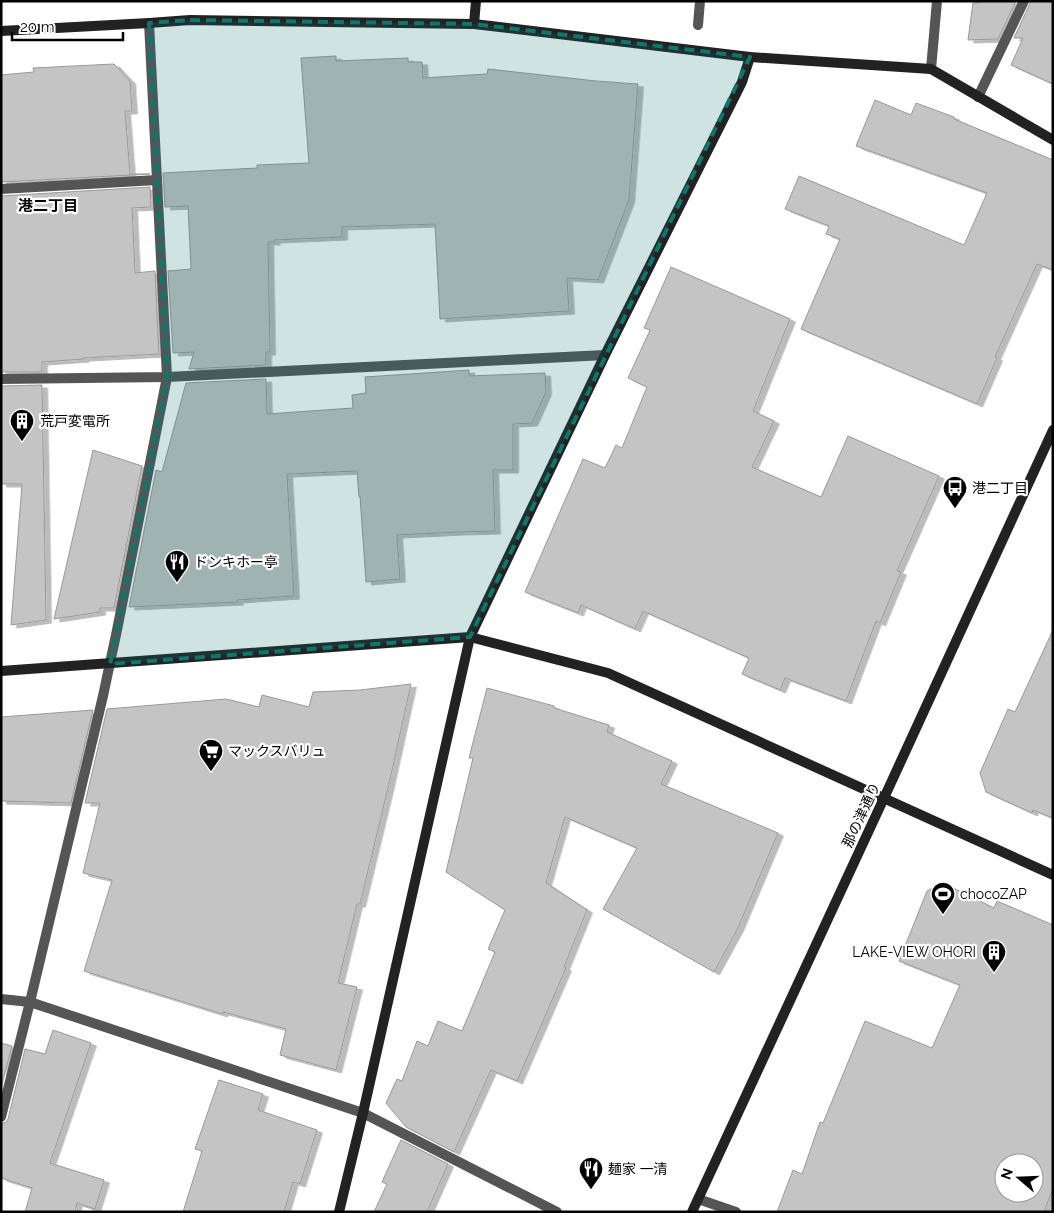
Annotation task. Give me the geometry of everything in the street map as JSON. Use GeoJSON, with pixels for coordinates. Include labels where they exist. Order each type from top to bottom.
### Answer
{"type":"FeatureCollection","features":[{"type":"Feature","properties":{"kind":"street"},"geometry":{"type":"LineString","coordinates":[[474,24],[476,1]]}},
{"type":"Feature","properties":{"kind":"street"},"geometry":{"type":"LineString","coordinates":[[698,25],[700,1]]}},
{"type":"Feature","properties":{"kind":"street"},"geometry":{"type":"LineString","coordinates":[[930,69],[937,1]]}},
{"type":"Feature","properties":{"kind":"street"},"geometry":{"type":"LineString","coordinates":[[978,97],[1024,1]]}},
{"type":"Feature","properties":{"kind":"street"},"geometry":{"type":"LineString","coordinates":[[1,31],[190,20],[474,24],[750,57],[930,69],[1053,140]]}},
{"type":"Feature","properties":{"kind":"street"},"geometry":{"type":"LineString","coordinates":[[1,1117],[110,664],[167,377],[149,23]]}},
{"type":"Feature","properties":{"kind":"street"},"geometry":{"type":"LineString","coordinates":[[339,1212],[470,638],[605,355],[742,82],[750,57]]}},
{"type":"Feature","properties":{"kind":"street"},"geometry":{"type":"LineString","coordinates":[[1,189],[157,180]]}},
{"type":"Feature","properties":{"kind":"street"},"geometry":{"type":"LineString","coordinates":[[1,379],[167,377],[605,355]]}},
{"type":"Feature","properties":{"kind":"street","name":"那の津通り"},"geometry":{"type":"LineString","coordinates":[[692,1212],[1053,430]]}},
{"type":"Feature","properties":{"kind":"street"},"geometry":{"type":"LineString","coordinates":[[1,671],[470,638],[608,673],[1053,875]]}},
{"type":"Feature","properties":{"kind":"street"},"geometry":{"type":"LineString","coordinates":[[1,999],[30,1002],[363,1112],[557,1212]]}},
{"type":"Feature","properties":{"kind":"street"},"geometry":{"type":"LineString","coordinates":[[698,1199],[736,1212]]}},
{"type":"Feature","properties":{"kind":"highlighted area"},"geometry":{"type":"Polygon","coordinates":[[[190,20],[474,24],[750,57],[470,637],[110,664],[167,377],[149,23],[190,20]]]}},
{"type":"Feature","properties":{"kind":"building"},"geometry":{"type":"Polygon","coordinates":[[[980,1],[1016,1],[998,39],[968,40],[973,3],[979,3],[980,1]]]}},
{"type":"Feature","properties":{"kind":"building"},"geometry":{"type":"Polygon","coordinates":[[[1031,1],[1053,1],[1053,84],[1011,65],[1023,38],[1014,38],[1031,1]]]}},
{"type":"Feature","properties":{"kind":"building"},"geometry":{"type":"Polygon","coordinates":[[[336,56],[336,61],[408,58],[408,62],[422,62],[423,78],[487,74],[488,69],[638,84],[629,200],[598,280],[567,278],[569,311],[440,319],[435,224],[342,227],[342,237],[274,240],[275,242],[268,242],[270,352],[266,352],[266,365],[189,369],[194,352],[173,353],[168,271],[191,269],[188,206],[165,207],[163,173],[257,168],[257,165],[309,163],[301,58],[336,56]]]}},
{"type":"Feature","properties":{"kind":"building"},"geometry":{"type":"Polygon","coordinates":[[[114,64],[130,81],[132,111],[125,111],[130,174],[150,174],[1,182],[1,75],[34,72],[33,68],[114,64]]]}},
{"type":"Feature","properties":{"kind":"building"},"geometry":{"type":"Polygon","coordinates":[[[875,100],[911,115],[916,103],[954,117],[954,119],[1053,160],[1053,270],[1037,264],[995,357],[997,358],[977,404],[801,329],[840,239],[826,234],[829,226],[785,209],[799,176],[964,245],[987,193],[856,146],[875,100]]]}},
{"type":"Feature","properties":{"kind":"building"},"geometry":{"type":"Polygon","coordinates":[[[150,187],[151,207],[132,208],[135,273],[155,271],[159,354],[42,362],[42,372],[1,372],[1,196],[150,187]]]}},
{"type":"Feature","properties":{"kind":"building"},"geometry":{"type":"Polygon","coordinates":[[[671,267],[790,319],[753,411],[774,421],[752,467],[821,497],[848,436],[939,476],[897,571],[901,572],[880,623],[876,621],[846,701],[785,678],[780,690],[742,674],[749,658],[643,611],[635,629],[581,605],[578,613],[525,592],[583,459],[605,468],[616,445],[622,448],[647,387],[628,378],[650,330],[644,328],[671,267]]]}},
{"type":"Feature","properties":{"kind":"building"},"geometry":{"type":"Polygon","coordinates":[[[469,370],[469,376],[545,373],[546,392],[532,423],[513,424],[513,470],[493,470],[495,531],[397,535],[400,579],[366,582],[357,471],[287,474],[294,596],[237,600],[238,602],[129,607],[156,470],[162,472],[186,383],[266,379],[267,414],[353,408],[352,395],[366,393],[365,377],[469,370]]]}},
{"type":"Feature","properties":{"kind":"building"},"geometry":{"type":"Polygon","coordinates":[[[42,385],[46,620],[11,625],[22,484],[1,484],[1,386],[42,385]]]}},
{"type":"Feature","properties":{"kind":"building"},"geometry":{"type":"Polygon","coordinates":[[[93,450],[142,466],[114,608],[100,608],[100,612],[54,619],[93,450]]]}},
{"type":"Feature","properties":{"kind":"building"},"geometry":{"type":"Polygon","coordinates":[[[1053,630],[1053,818],[1033,810],[1032,813],[986,792],[980,773],[1008,709],[1015,712],[1053,630]]]}},
{"type":"Feature","properties":{"kind":"building"},"geometry":{"type":"Polygon","coordinates":[[[411,684],[360,904],[357,904],[338,983],[357,987],[336,1070],[280,1055],[286,1029],[223,1012],[222,1014],[84,971],[112,880],[83,873],[100,803],[85,803],[107,709],[226,699],[259,707],[262,695],[309,707],[313,692],[360,690],[411,684]]]}},
{"type":"Feature","properties":{"kind":"building"},"geometry":{"type":"Polygon","coordinates":[[[487,688],[554,706],[554,708],[609,725],[607,732],[672,761],[661,784],[778,833],[738,928],[714,972],[603,909],[637,848],[565,817],[546,883],[587,910],[564,967],[566,968],[517,1081],[491,1070],[454,1152],[406,1127],[386,1103],[397,1079],[402,1081],[417,1041],[428,1046],[438,1021],[462,1031],[495,952],[488,949],[505,910],[446,872],[473,758],[469,758],[487,688]]]}},
{"type":"Feature","properties":{"kind":"building"},"geometry":{"type":"Polygon","coordinates":[[[93,710],[71,803],[1,801],[1,717],[93,710]]]}},
{"type":"Feature","properties":{"kind":"building"},"geometry":{"type":"Polygon","coordinates":[[[943,883],[994,908],[997,901],[1053,925],[1053,1188],[1044,1212],[777,1212],[793,1170],[802,1174],[820,1122],[823,1123],[865,1021],[932,1048],[960,985],[899,961],[927,891],[943,883]]]}},
{"type":"Feature","properties":{"kind":"building"},"geometry":{"type":"Polygon","coordinates":[[[53,1030],[91,1043],[50,1163],[104,1180],[95,1209],[77,1203],[75,1212],[25,1212],[32,1188],[1,1178],[1,1124],[8,1119],[25,1049],[45,1054],[53,1030]]]}},
{"type":"Feature","properties":{"kind":"building"},"geometry":{"type":"Polygon","coordinates":[[[1,1043],[12,1046],[1,1088],[1,1043]]]}},
{"type":"Feature","properties":{"kind":"building"},"geometry":{"type":"Polygon","coordinates":[[[219,1080],[263,1094],[258,1110],[317,1130],[300,1184],[293,1182],[284,1212],[183,1212],[202,1151],[195,1149],[219,1080]]]}},
{"type":"Feature","properties":{"kind":"building"},"geometry":{"type":"Polygon","coordinates":[[[401,1140],[448,1164],[427,1212],[374,1212],[387,1184],[382,1182],[401,1140]]]}},
{"type":"Feature","properties":{"kind":"place","name":"荒戸変電所"},"geometry":{"type":"Point","coordinates":[22,442]}},
{"type":"Feature","properties":{"kind":"place","name":"港二丁目"},"geometry":{"type":"Point","coordinates":[955,509]}},
{"type":"Feature","properties":{"kind":"place","name":"ドンキホー亭"},"geometry":{"type":"Point","coordinates":[177,583]}},
{"type":"Feature","properties":{"kind":"place","name":"マックスバリュ"},"geometry":{"type":"Point","coordinates":[211,772]}},
{"type":"Feature","properties":{"kind":"place","name":"chocoZAP"},"geometry":{"type":"Point","coordinates":[943,915]}},
{"type":"Feature","properties":{"kind":"place","name":"LAKE-VIEW OHORI"},"geometry":{"type":"Point","coordinates":[994,973]}},
{"type":"Feature","properties":{"kind":"place","name":"麺家 一清"},"geometry":{"type":"Point","coordinates":[591,1190]}},
{"type":"Feature","properties":{"kind":"district","name":"港二丁目"},"geometry":{"type":"Point","coordinates":[48,206]}}]}
